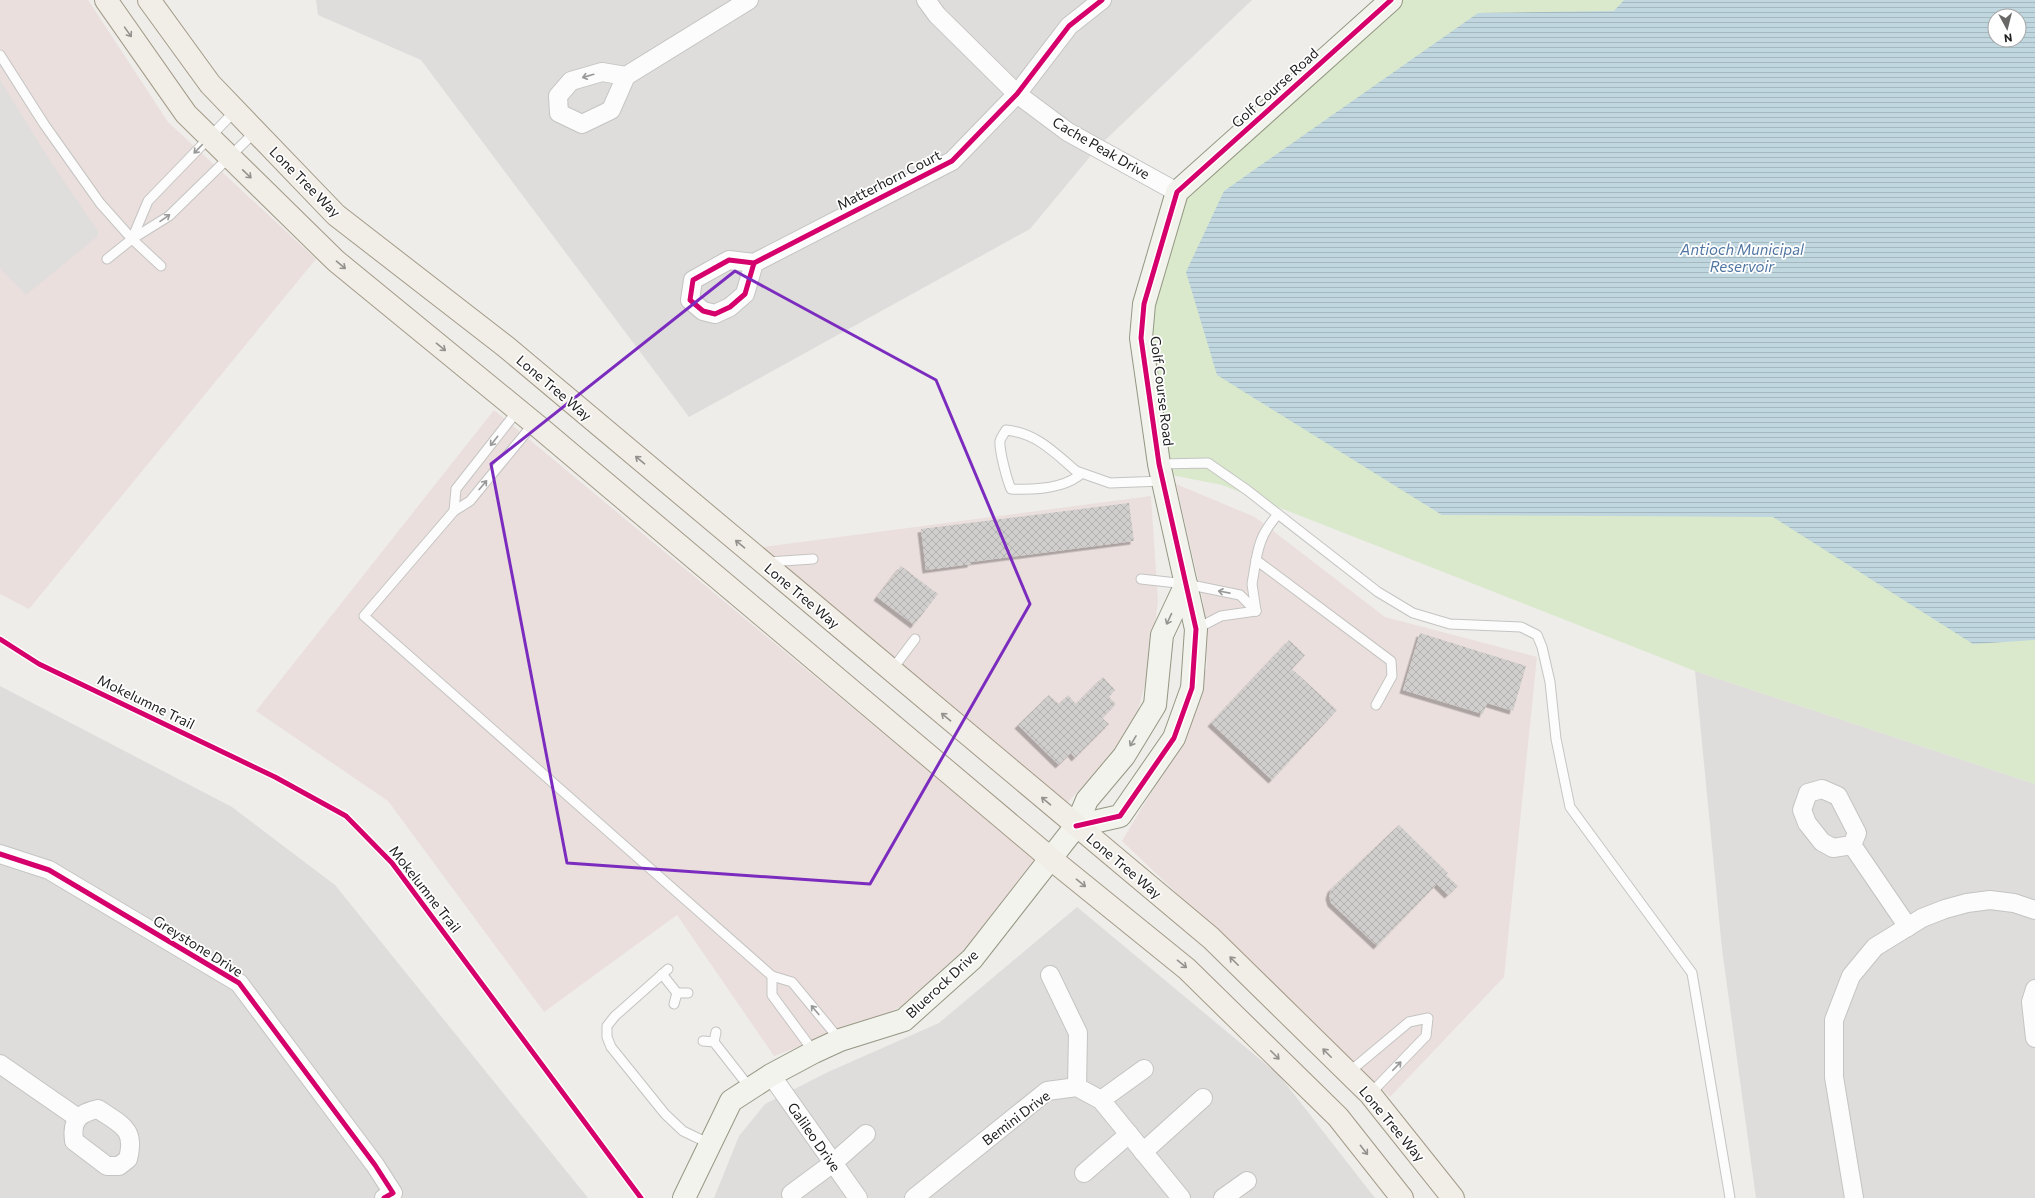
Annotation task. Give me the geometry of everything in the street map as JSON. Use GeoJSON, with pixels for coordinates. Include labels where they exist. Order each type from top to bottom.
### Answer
{"type":"FeatureCollection","features":[{"type":"Feature","properties":{"kind":"main road"},"geometry":{"type":"LineString","coordinates":[[106,0],[186,114],[336,261],[526,417],[1050,858],[1187,969],[1338,1117],[1402,1198]]}},
{"type":"Feature","properties":{"kind":"main road","name":"Lone Tree Way"},"geometry":{"type":"LineString","coordinates":[[149,0],[210,84],[336,215],[505,346],[1211,938],[1370,1094],[1453,1198]]}},
{"type":"Feature","properties":{"kind":"street"},"geometry":{"type":"LineString","coordinates":[[626,76],[749,0]]}},
{"type":"Feature","properties":{"kind":"street","name":"Cache Peak Drive"},"geometry":{"type":"LineString","coordinates":[[926,0],[937,15],[1017,94],[1068,132],[1177,192]]}},
{"type":"Feature","properties":{"kind":"street","name":"Matterhorn Court"},"geometry":{"type":"LineString","coordinates":[[754,263],[952,161],[1017,94],[1069,26],[1102,0]]}},
{"type":"Feature","properties":{"kind":"street","name":"Golf Course Road"},"geometry":{"type":"LineString","coordinates":[[1076,826],[1120,816],[1174,738],[1192,688],[1196,629],[1161,472],[1141,338],[1144,304],[1177,192],[1391,0]]}},
{"type":"Feature","properties":{"kind":"street"},"geometry":{"type":"LineString","coordinates":[[1076,826],[1087,800],[1124,756],[1155,705],[1162,635],[1186,584]]}},
{"type":"Feature","properties":{"kind":"street","name":"Bluerock Drive"},"geometry":{"type":"LineString","coordinates":[[684,1198],[731,1101],[771,1075],[814,1052],[840,1040],[904,1020],[972,959],[1076,826]]}},
{"type":"Feature","properties":{"kind":"street"},"geometry":{"type":"LineString","coordinates":[[1852,845],[1908,927]]}},
{"type":"Feature","properties":{"kind":"street","name":"Greystone Drive"},"geometry":{"type":"LineString","coordinates":[[0,854],[49,870],[239,983],[375,1165],[389,1196]]}},
{"type":"Feature","properties":{"kind":"street"},"geometry":{"type":"LineString","coordinates":[[1854,1198],[1834,1077],[1834,1020],[1850,976],[1875,947],[1922,918],[1967,903],[1990,900],[2014,903],[2035,910]]}},
{"type":"Feature","properties":{"kind":"street"},"geometry":{"type":"LineString","coordinates":[[1050,975],[1078,1033],[1077,1087],[1101,1100],[1181,1198]]}},
{"type":"Feature","properties":{"kind":"street"},"geometry":{"type":"LineString","coordinates":[[2035,989],[2031,1002],[2035,1038]]}},
{"type":"Feature","properties":{"kind":"street"},"geometry":{"type":"LineString","coordinates":[[0,1064],[78,1118]]}},
{"type":"Feature","properties":{"kind":"street"},"geometry":{"type":"LineString","coordinates":[[1101,1100],[1144,1069]]}},
{"type":"Feature","properties":{"kind":"street","name":"Galileo Drive"},"geometry":{"type":"LineString","coordinates":[[771,1075],[858,1198]]}},
{"type":"Feature","properties":{"kind":"street","name":"Bemini Drive"},"geometry":{"type":"LineString","coordinates":[[914,1198],[1047,1091],[1077,1087]]}},
{"type":"Feature","properties":{"kind":"street"},"geometry":{"type":"LineString","coordinates":[[1143,1152],[1203,1098]]}},
{"type":"Feature","properties":{"kind":"street"},"geometry":{"type":"LineString","coordinates":[[791,1194],[832,1163],[866,1134]]}},
{"type":"Feature","properties":{"kind":"street"},"geometry":{"type":"LineString","coordinates":[[1084,1173],[1129,1134]]}},
{"type":"Feature","properties":{"kind":"street"},"geometry":{"type":"LineString","coordinates":[[1223,1198],[1247,1181]]}},
{"type":"Feature","properties":{"kind":"lane"},"geometry":{"type":"LineString","coordinates":[[0,55],[44,124],[100,204],[132,239],[161,266]]}},
{"type":"Feature","properties":{"kind":"lane"},"geometry":{"type":"LineString","coordinates":[[132,239],[148,201],[235,111]]}},
{"type":"Feature","properties":{"kind":"lane"},"geometry":{"type":"LineString","coordinates":[[107,259],[132,239],[169,216],[256,132]]}},
{"type":"Feature","properties":{"kind":"lane"},"geometry":{"type":"LineString","coordinates":[[454,511],[456,489],[526,417]]}},
{"type":"Feature","properties":{"kind":"lane"},"geometry":{"type":"LineString","coordinates":[[526,417],[470,501],[454,511],[364,616],[772,976],[792,982],[840,1040]]}},
{"type":"Feature","properties":{"kind":"lane"},"geometry":{"type":"LineString","coordinates":[[1082,473],[1075,480],[1049,487],[1011,489],[1007,479],[1000,442],[1002,435],[1006,430],[1020,432],[1041,441],[1076,471],[1082,473],[1110,483],[1208,463],[1278,514],[1378,592],[1413,614],[1450,624],[1521,627],[1537,635],[1542,647],[1550,682],[1556,739],[1570,807],[1692,973],[1730,1198]]}},
{"type":"Feature","properties":{"kind":"lane"},"geometry":{"type":"LineString","coordinates":[[1256,611],[1252,584],[1260,540],[1265,530],[1278,514]]}},
{"type":"Feature","properties":{"kind":"lane"},"geometry":{"type":"LineString","coordinates":[[762,562],[813,559]]}},
{"type":"Feature","properties":{"kind":"lane"},"geometry":{"type":"LineString","coordinates":[[1256,560],[1391,661],[1392,676],[1376,705]]}},
{"type":"Feature","properties":{"kind":"lane"},"geometry":{"type":"LineString","coordinates":[[1141,579],[1186,584],[1240,595],[1256,611]]}},
{"type":"Feature","properties":{"kind":"lane"},"geometry":{"type":"LineString","coordinates":[[1196,629],[1221,616],[1256,611]]}},
{"type":"Feature","properties":{"kind":"lane"},"geometry":{"type":"LineString","coordinates":[[891,671],[915,639]]}},
{"type":"Feature","properties":{"kind":"lane"},"geometry":{"type":"LineString","coordinates":[[674,1004],[677,993],[665,971],[615,1016],[607,1026],[607,1037],[611,1047],[665,1114],[683,1131],[710,1144]]}},
{"type":"Feature","properties":{"kind":"lane"},"geometry":{"type":"LineString","coordinates":[[772,976],[772,995],[814,1052]]}},
{"type":"Feature","properties":{"kind":"lane"},"geometry":{"type":"LineString","coordinates":[[677,993],[688,993]]}},
{"type":"Feature","properties":{"kind":"lane"},"geometry":{"type":"LineString","coordinates":[[1348,1073],[1409,1022],[1428,1018],[1426,1036],[1370,1094]]}},
{"type":"Feature","properties":{"kind":"lane"},"geometry":{"type":"LineString","coordinates":[[714,1042],[716,1032]]}},
{"type":"Feature","properties":{"kind":"lane"},"geometry":{"type":"LineString","coordinates":[[703,1041],[714,1042],[750,1088]]}},
{"type":"Feature","properties":{"kind":"highlighted area"},"geometry":{"type":"Polygon","coordinates":[[[735,271],[936,380],[1030,604],[870,884],[567,863],[491,464],[735,271]]]}},
{"type":"Feature","properties":{"kind":"shaded area"},"geometry":{"type":"Polygon","coordinates":[[[0,0],[88,0],[168,122],[316,259],[29,609],[0,594],[0,0]]]}},
{"type":"Feature","properties":{"kind":"shaded area"},"geometry":{"type":"Polygon","coordinates":[[[316,0],[1252,0],[1098,147],[1030,229],[689,417],[421,60],[318,15],[316,0]]]}},
{"type":"Feature","properties":{"kind":"shaded area"},"geometry":{"type":"Polygon","coordinates":[[[0,80],[53,165],[98,231],[98,236],[26,295],[0,268],[0,80]]]}},
{"type":"Feature","properties":{"kind":"shaded area"},"geometry":{"type":"Polygon","coordinates":[[[494,410],[1039,863],[940,982],[910,1003],[873,1019],[774,1056],[677,915],[544,1012],[388,801],[256,711],[494,410]]]}},
{"type":"Feature","properties":{"kind":"shaded area"},"geometry":{"type":"Polygon","coordinates":[[[1176,484],[1255,517],[1385,617],[1537,657],[1504,977],[1390,1097],[1122,841],[1164,771],[1207,667],[1203,601],[1176,484]]]}},
{"type":"Feature","properties":{"kind":"shaded area"},"geometry":{"type":"Polygon","coordinates":[[[1151,496],[1158,601],[1150,665],[1132,733],[1067,803],[763,547],[1151,496]]]}},
{"type":"Feature","properties":{"kind":"shaded area"},"geometry":{"type":"Polygon","coordinates":[[[1695,671],[2035,784],[2035,1198],[1756,1198],[1722,949],[1695,671]]]}},
{"type":"Feature","properties":{"kind":"shaded area"},"geometry":{"type":"Polygon","coordinates":[[[0,686],[232,807],[335,885],[588,1198],[0,1198],[0,686]]]}},
{"type":"Feature","properties":{"kind":"shaded area"},"geometry":{"type":"Polygon","coordinates":[[[1077,907],[1279,1075],[1375,1198],[714,1198],[739,1136],[765,1104],[828,1072],[939,1023],[1077,907]]]}},
{"type":"Feature","properties":{"kind":"green space","name":"Antioch Municipal Reservoir"},"geometry":{"type":"Polygon","coordinates":[[[1391,0],[2035,0],[2035,784],[1695,671],[1222,485],[1161,473],[1141,338],[1177,192],[1391,0]]]}},
{"type":"Feature","properties":{"kind":"water","name":"Antioch Municipal Reservoir"},"geometry":{"type":"Polygon","coordinates":[[[1624,0],[2035,0],[2035,640],[1973,644],[1773,517],[1442,515],[1217,375],[1186,272],[1224,191],[1478,13],[1614,11],[1624,0]]]}},
{"type":"Feature","properties":{"kind":"building"},"geometry":{"type":"Polygon","coordinates":[[[1129,503],[1134,541],[971,562],[971,564],[926,570],[921,529],[1129,503]]]}},
{"type":"Feature","properties":{"kind":"building"},"geometry":{"type":"Polygon","coordinates":[[[901,566],[938,594],[914,625],[877,597],[901,566]]]}},
{"type":"Feature","properties":{"kind":"building"},"geometry":{"type":"Polygon","coordinates":[[[1420,633],[1526,666],[1513,711],[1487,703],[1483,714],[1403,690],[1420,633]]]}},
{"type":"Feature","properties":{"kind":"building"},"geometry":{"type":"Polygon","coordinates":[[[1289,640],[1305,655],[1292,669],[1337,710],[1272,780],[1211,723],[1289,640]]]}},
{"type":"Feature","properties":{"kind":"building"},"geometry":{"type":"Polygon","coordinates":[[[1103,677],[1115,690],[1109,697],[1116,704],[1102,718],[1109,724],[1075,758],[1071,753],[1059,765],[1018,725],[1049,695],[1059,704],[1068,695],[1076,704],[1103,677]]]}},
{"type":"Feature","properties":{"kind":"building"},"geometry":{"type":"Polygon","coordinates":[[[1399,825],[1448,873],[1446,875],[1458,886],[1448,895],[1437,884],[1377,946],[1331,903],[1329,896],[1331,889],[1399,825]]]}},
{"type":"Feature","properties":{"kind":"cycle path"},"geometry":{"type":"LineString","coordinates":[[754,263],[745,294],[730,307],[715,314],[703,311],[690,300],[693,280],[729,260],[754,263],[952,161],[1017,94],[1069,26],[1102,0]]}},
{"type":"Feature","properties":{"kind":"cycle path"},"geometry":{"type":"LineString","coordinates":[[1076,826],[1120,816],[1174,738],[1192,688],[1196,629],[1159,464],[1141,338],[1144,304],[1177,192],[1391,0]]}},
{"type":"Feature","properties":{"kind":"cycle path","name":"Mokelumne Trail"},"geometry":{"type":"LineString","coordinates":[[0,639],[39,664],[275,777],[346,816],[392,863],[641,1198]]}},
{"type":"Feature","properties":{"kind":"cycle path"},"geometry":{"type":"LineString","coordinates":[[0,854],[49,870],[239,983],[375,1165],[393,1193],[384,1198]]}}]}
